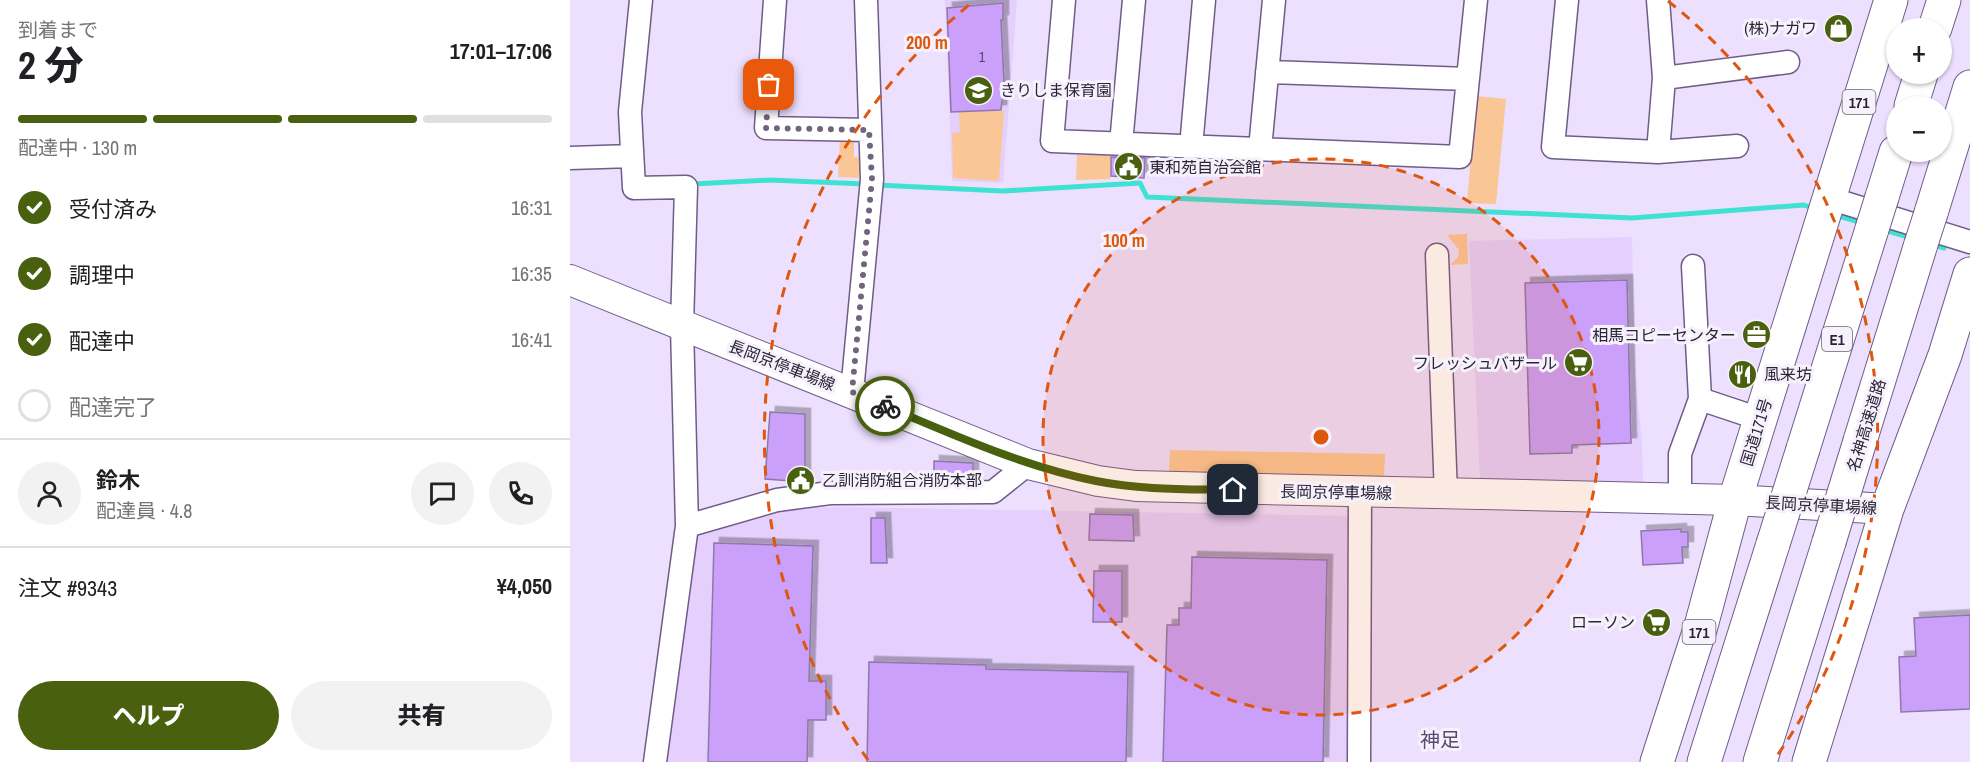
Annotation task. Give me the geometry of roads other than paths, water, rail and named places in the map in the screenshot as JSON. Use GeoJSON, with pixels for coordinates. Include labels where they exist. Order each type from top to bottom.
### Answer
{"type":"FeatureCollection","features":[{"type":"Feature","properties":{"kind":"highway","name":"国道171号"},"geometry":{"type":"LineString","coordinates":[[1657,762],[1701,626],[1735,500],[1891,0]]}},
{"type":"Feature","properties":{"kind":"highway"},"geometry":{"type":"LineString","coordinates":[[1938,18],[1944,0]]}},
{"type":"Feature","properties":{"kind":"highway","name":"名神高速道路"},"geometry":{"type":"LineString","coordinates":[[1760,762],[1970,87]]}},
{"type":"Feature","properties":{"kind":"highway","name":"E1"},"geometry":{"type":"LineString","coordinates":[[1704,762],[1893,162]]}},
{"type":"Feature","properties":{"kind":"highway"},"geometry":{"type":"LineString","coordinates":[[1809,762],[1887,508],[1945,355],[1970,274]]}},
{"type":"Feature","properties":{"kind":"main road","name":"長岡京停車場線"},"geometry":{"type":"LineString","coordinates":[[570,280],[1028,464],[1098,481],[1136,486],[1735,500],[1887,508]]}},
{"type":"Feature","properties":{"kind":"street"},"geometry":{"type":"LineString","coordinates":[[641,0],[630,112],[634,188],[686,187],[682,326],[687,526],[655,762]]}},
{"type":"Feature","properties":{"kind":"street"},"geometry":{"type":"LineString","coordinates":[[775,0],[766,128],[869,130]]}},
{"type":"Feature","properties":{"kind":"street"},"geometry":{"type":"LineString","coordinates":[[852,392],[871,185],[866,0]]}},
{"type":"Feature","properties":{"kind":"street"},"geometry":{"type":"LineString","coordinates":[[1064,0],[1052,141],[1460,157],[1476,0]]}},
{"type":"Feature","properties":{"kind":"street"},"geometry":{"type":"LineString","coordinates":[[1121,144],[1134,0]]}},
{"type":"Feature","properties":{"kind":"street"},"geometry":{"type":"LineString","coordinates":[[1191,147],[1204,0]]}},
{"type":"Feature","properties":{"kind":"street"},"geometry":{"type":"LineString","coordinates":[[1260,149],[1274,0]]}},
{"type":"Feature","properties":{"kind":"street"},"geometry":{"type":"LineString","coordinates":[[1567,0],[1553,147],[1658,152],[1737,146]]}},
{"type":"Feature","properties":{"kind":"street"},"geometry":{"type":"LineString","coordinates":[[1658,0],[1664,78],[1658,152]]}},
{"type":"Feature","properties":{"kind":"street"},"geometry":{"type":"LineString","coordinates":[[1664,78],[1788,62]]}},
{"type":"Feature","properties":{"kind":"street"},"geometry":{"type":"LineString","coordinates":[[1267,72],[1468,79]]}},
{"type":"Feature","properties":{"kind":"street"},"geometry":{"type":"LineString","coordinates":[[570,158],[632,156]]}},
{"type":"Feature","properties":{"kind":"street"},"geometry":{"type":"LineString","coordinates":[[1826,207],[1970,242]]}},
{"type":"Feature","properties":{"kind":"street"},"geometry":{"type":"LineString","coordinates":[[1437,255],[1446,495]]}},
{"type":"Feature","properties":{"kind":"street"},"geometry":{"type":"LineString","coordinates":[[1680,499],[1680,454],[1700,399],[1693,266]]}},
{"type":"Feature","properties":{"kind":"street"},"geometry":{"type":"LineString","coordinates":[[1700,399],[1760,419]]}},
{"type":"Feature","properties":{"kind":"street"},"geometry":{"type":"LineString","coordinates":[[687,526],[777,500],[830,493],[993,492],[1028,464]]}},
{"type":"Feature","properties":{"kind":"street"},"geometry":{"type":"LineString","coordinates":[[1359,762],[1360,492]]}},
{"type":"Feature","properties":{"kind":"waterway"},"geometry":{"type":"LineString","coordinates":[[693,184],[770,180],[865,184]]}},
{"type":"Feature","properties":{"kind":"waterway"},"geometry":{"type":"LineString","coordinates":[[877,185],[1003,191],[1140,183],[1147,197],[1632,218],[1804,205],[1815,209]]}},
{"type":"Feature","properties":{"kind":"waterway"},"geometry":{"type":"LineString","coordinates":[[1835,215],[1863,223]]}},
{"type":"Feature","properties":{"kind":"waterway"},"geometry":{"type":"LineString","coordinates":[[1884,230],[1912,238]]}},
{"type":"Feature","properties":{"kind":"waterway"},"geometry":{"type":"LineString","coordinates":[[1933,245],[1944,248]]}},
{"type":"Feature","properties":{"kind":"place","name":"(株)ナガワ"},"geometry":{"type":"Point","coordinates":[1838,28]}},
{"type":"Feature","properties":{"kind":"place","name":"きりしま保育園"},"geometry":{"type":"Point","coordinates":[979,90]}},
{"type":"Feature","properties":{"kind":"place","name":"東和苑自治会館"},"geometry":{"type":"Point","coordinates":[1128,167]}},
{"type":"Feature","properties":{"kind":"place","name":"相馬コピーセンター"},"geometry":{"type":"Point","coordinates":[1757,335]}},
{"type":"Feature","properties":{"kind":"place","name":"フレッシュバザール"},"geometry":{"type":"Point","coordinates":[1578,363]}},
{"type":"Feature","properties":{"kind":"place","name":"風来坊"},"geometry":{"type":"Point","coordinates":[1743,374]}},
{"type":"Feature","properties":{"kind":"place","name":"乙訓消防組合消防本部"},"geometry":{"type":"Point","coordinates":[801,480]}},
{"type":"Feature","properties":{"kind":"place","name":"ローソン"},"geometry":{"type":"Point","coordinates":[1656,622]}},
{"type":"Feature","properties":{"kind":"district","name":"神足"},"geometry":{"type":"Point","coordinates":[1440,739]}}]}
